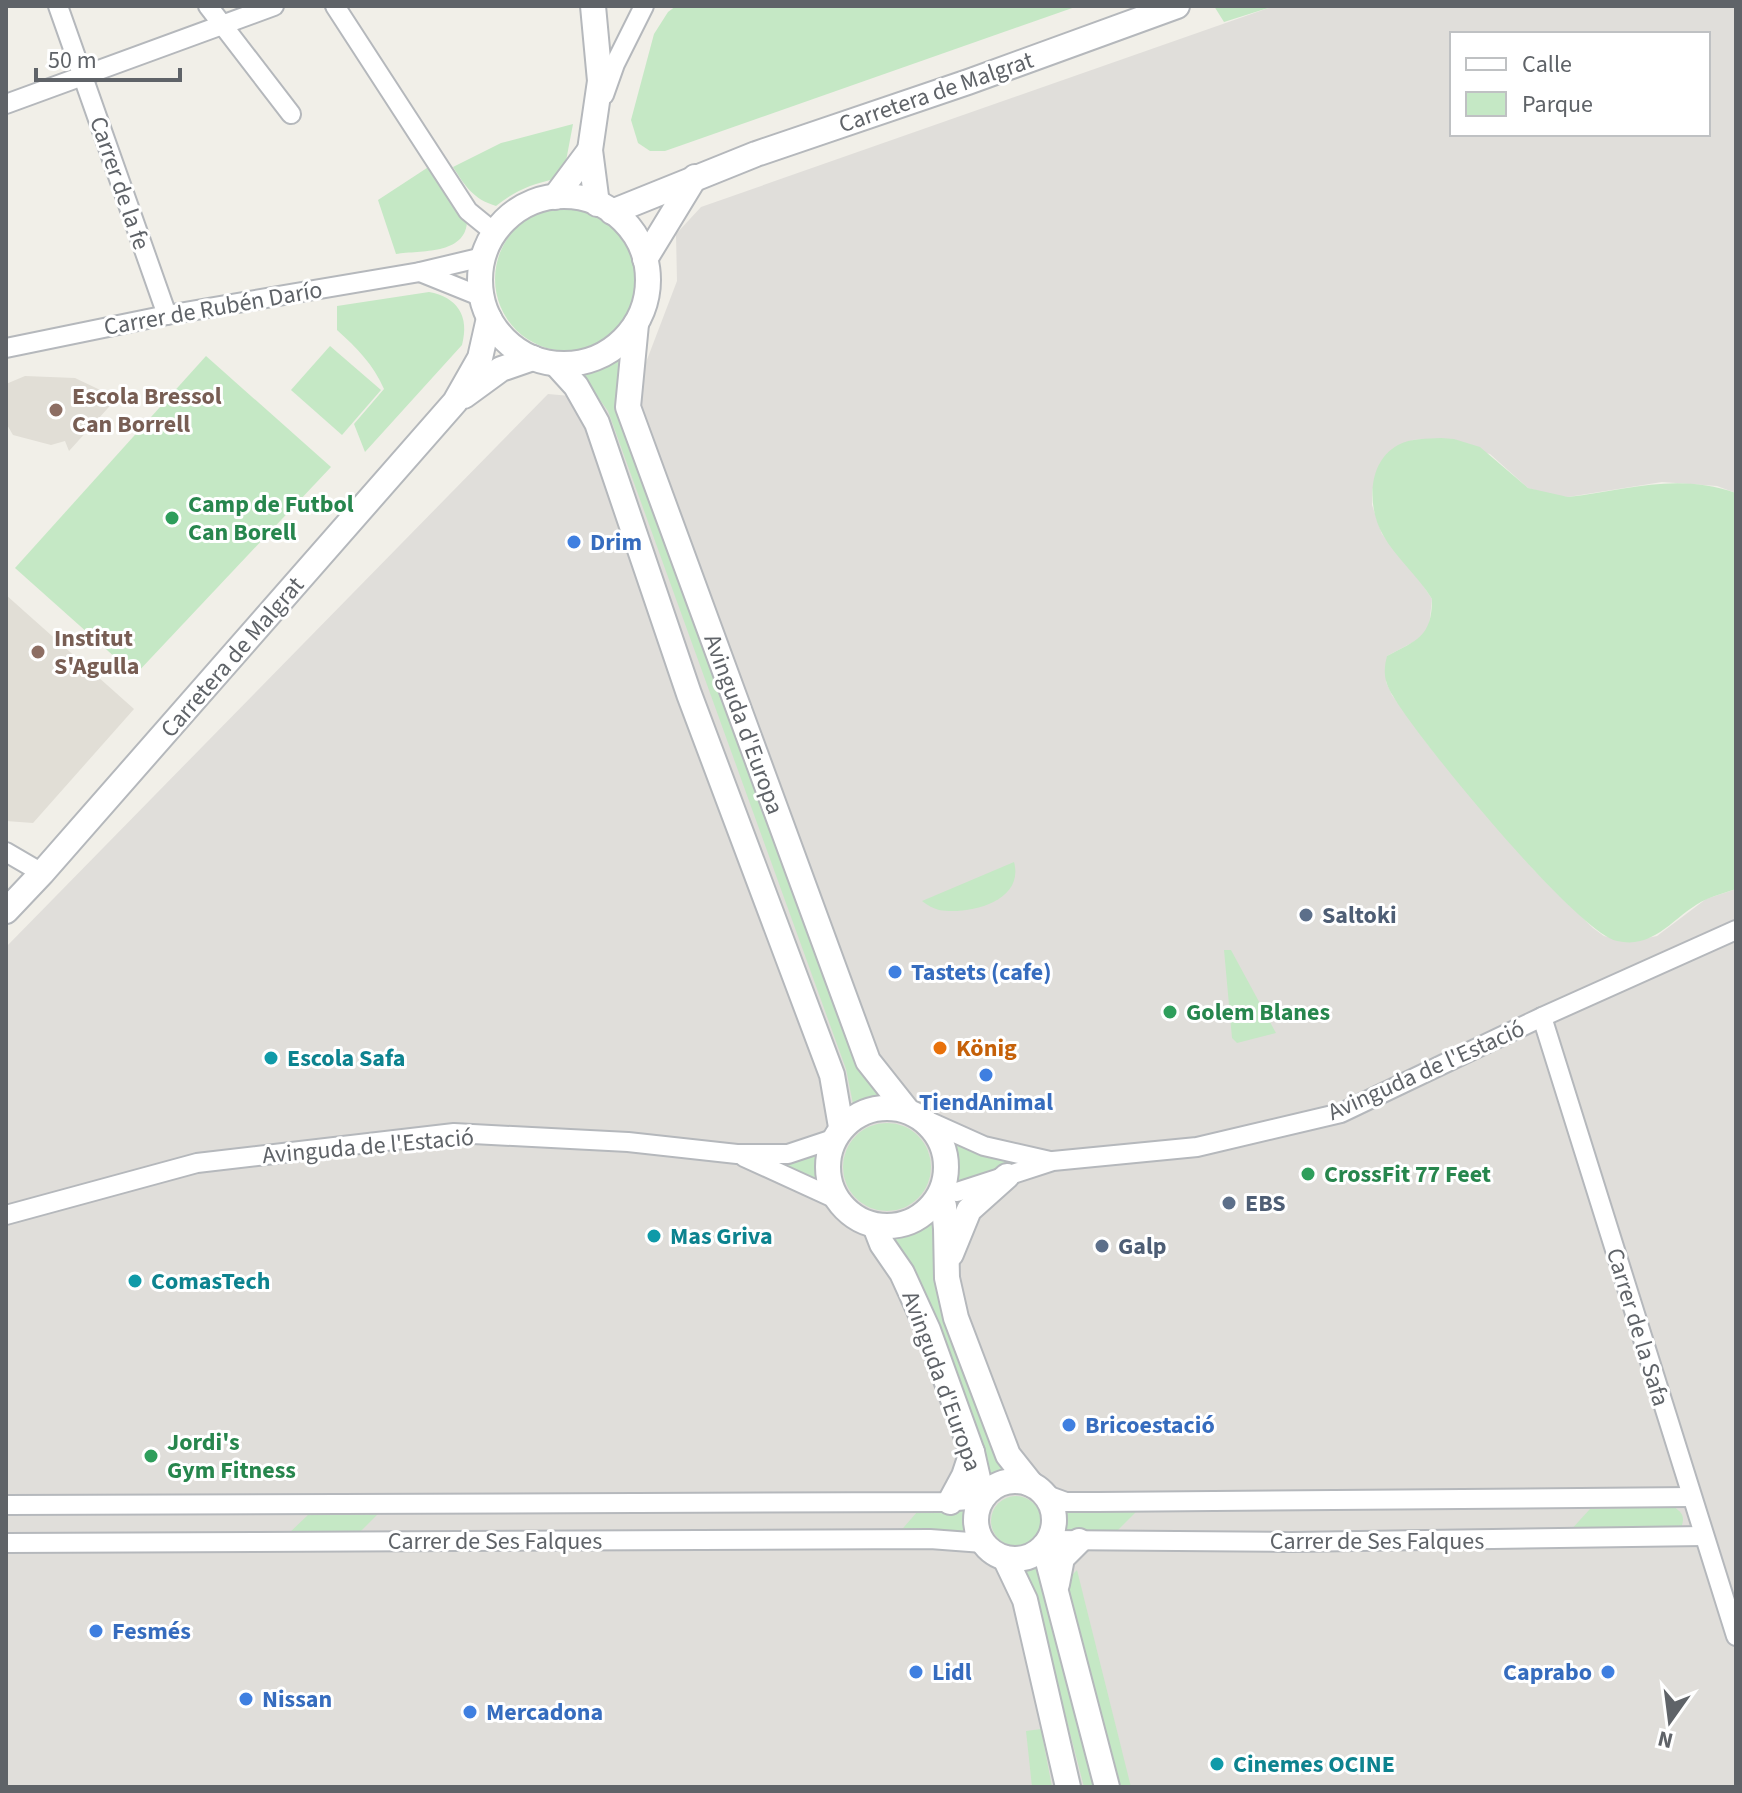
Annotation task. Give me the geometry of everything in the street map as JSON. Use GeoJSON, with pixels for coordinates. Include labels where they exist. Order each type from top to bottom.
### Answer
{"type":"FeatureCollection","features":[{"type":"Feature","properties":{"kind":"street","name":"Carrer de la fe"},"geometry":{"type":"LineString","coordinates":[[58,6],[167,315]]}},
{"type":"Feature","properties":{"kind":"street"},"geometry":{"type":"LineString","coordinates":[[208,6],[291,114]]}},
{"type":"Feature","properties":{"kind":"street"},"geometry":{"type":"LineString","coordinates":[[6,104],[274,6]]}},
{"type":"Feature","properties":{"kind":"street"},"geometry":{"type":"LineString","coordinates":[[335,6],[468,211],[495,233]]}},
{"type":"Feature","properties":{"kind":"street"},"geometry":{"type":"LineString","coordinates":[[593,6],[600,81],[590,150],[605,208]]}},
{"type":"Feature","properties":{"kind":"street"},"geometry":{"type":"LineString","coordinates":[[597,113],[615,64],[644,6]]}},
{"type":"Feature","properties":{"kind":"street","name":"Carretera de Malgrat"},"geometry":{"type":"LineString","coordinates":[[605,208],[1177,6]]}},
{"type":"Feature","properties":{"kind":"street"},"geometry":{"type":"LineString","coordinates":[[555,197],[590,150]]}},
{"type":"Feature","properties":{"kind":"street"},"geometry":{"type":"LineString","coordinates":[[645,259],[695,177]]}},
{"type":"Feature","properties":{"kind":"street"},"geometry":{"type":"LineString","coordinates":[[555,197],[576,198],[605,208],[636,237],[645,259],[647,293],[636,324],[621,342],[602,355],[580,363],[545,361],[513,347],[485,307],[480,277],[483,257],[495,233],[521,208],[555,197]]}},
{"type":"Feature","properties":{"kind":"street","name":"Carrer de Rubén Darío"},"geometry":{"type":"LineString","coordinates":[[6,348],[167,315],[420,272],[483,257]]}},
{"type":"Feature","properties":{"kind":"street"},"geometry":{"type":"LineString","coordinates":[[420,272],[485,307]]}},
{"type":"Feature","properties":{"kind":"street","name":"Carretera de Malgrat"},"geometry":{"type":"LineString","coordinates":[[6,911],[455,402],[480,358],[485,307]]}},
{"type":"Feature","properties":{"kind":"street","name":"Avinguda d'Europa"},"geometry":{"type":"LineString","coordinates":[[636,324],[628,407],[868,1061],[916,1115]]}},
{"type":"Feature","properties":{"kind":"street","name":"Carretera de Malgrat"},"geometry":{"type":"LineString","coordinates":[[455,402],[501,369],[545,361]]}},
{"type":"Feature","properties":{"kind":"street","name":"Avinguda d'Europa"},"geometry":{"type":"LineString","coordinates":[[545,361],[576,386],[597,423],[689,694],[832,1075],[837,1133]]}},
{"type":"Feature","properties":{"kind":"street"},"geometry":{"type":"LineString","coordinates":[[6,852],[42,873]]}},
{"type":"Feature","properties":{"kind":"street","name":"Avinguda de l'Estació"},"geometry":{"type":"LineString","coordinates":[[942,1193],[957,1192],[1053,1161],[1197,1147],[1341,1113],[1542,1017],[1736,930]]}},
{"type":"Feature","properties":{"kind":"street","name":"Carrer de la Safa"},"geometry":{"type":"LineString","coordinates":[[1542,1017],[1736,1636]]}},
{"type":"Feature","properties":{"kind":"street"},"geometry":{"type":"LineString","coordinates":[[888,1109],[916,1115],[942,1140],[948,1164],[942,1193],[923,1215],[900,1226],[875,1226],[853,1216],[836,1199],[828,1179],[827,1159],[837,1133],[857,1117],[888,1109]]}},
{"type":"Feature","properties":{"kind":"street","name":"Avinguda de l'Estació"},"geometry":{"type":"LineString","coordinates":[[916,1115],[984,1146],[1053,1161]]}},
{"type":"Feature","properties":{"kind":"street","name":"Avinguda de l'Estació"},"geometry":{"type":"LineString","coordinates":[[6,1215],[197,1163],[454,1133],[628,1142],[737,1154],[788,1154],[837,1133]]}},
{"type":"Feature","properties":{"kind":"street","name":"Avinguda de l'Estació"},"geometry":{"type":"LineString","coordinates":[[737,1154],[836,1199]]}},
{"type":"Feature","properties":{"kind":"street"},"geometry":{"type":"LineString","coordinates":[[947,1268],[957,1234],[969,1210],[1007,1176]]}},
{"type":"Feature","properties":{"kind":"street","name":"Avinguda d'Europa"},"geometry":{"type":"LineString","coordinates":[[942,1193],[950,1297],[956,1318],[1008,1455],[1038,1489]]}},
{"type":"Feature","properties":{"kind":"street","name":"Avinguda d'Europa"},"geometry":{"type":"LineString","coordinates":[[875,1226],[882,1244],[902,1273],[928,1330],[972,1452],[983,1498]]}},
{"type":"Feature","properties":{"kind":"street"},"geometry":{"type":"LineString","coordinates":[[950,1502],[972,1452]]}},
{"type":"Feature","properties":{"kind":"street"},"geometry":{"type":"LineString","coordinates":[[1005,1558],[1030,1556],[1046,1543],[1054,1524],[1052,1508],[1038,1489],[1014,1481],[998,1485],[983,1498],[977,1513],[977,1529],[983,1543],[1005,1558],[1025,1600],[1068,1787]]}},
{"type":"Feature","properties":{"kind":"street","name":"Carrer de Ses Falques"},"geometry":{"type":"LineString","coordinates":[[1038,1489],[1066,1502],[1691,1497]]}},
{"type":"Feature","properties":{"kind":"street","name":"Carrer de Ses Falques"},"geometry":{"type":"LineString","coordinates":[[6,1505],[950,1502],[983,1498]]}},
{"type":"Feature","properties":{"kind":"street","name":"Carrer de Ses Falques"},"geometry":{"type":"LineString","coordinates":[[1046,1543],[1704,1536]]}},
{"type":"Feature","properties":{"kind":"street","name":"Carrer de Ses Falques"},"geometry":{"type":"LineString","coordinates":[[6,1543],[914,1539],[983,1543]]}},
{"type":"Feature","properties":{"kind":"street"},"geometry":{"type":"LineString","coordinates":[[1056,1590],[1062,1558],[1079,1541]]}},
{"type":"Feature","properties":{"kind":"street"},"geometry":{"type":"LineString","coordinates":[[1046,1543],[1107,1787]]}},
{"type":"Feature","properties":{"kind":"shaded area"},"geometry":{"type":"Polygon","coordinates":[[[1274,6],[1736,6],[1736,493],[1717,486],[1662,482],[1568,497],[1555,496],[1528,488],[1490,454],[1426,439],[1413,440],[1381,462],[1372,491],[1372,505],[1382,534],[1432,599],[1429,627],[1421,638],[1387,656],[1386,682],[1429,746],[1534,870],[1593,928],[1604,936],[1628,942],[1657,936],[1706,899],[1736,889],[1736,1787],[6,1787],[6,947],[548,394],[639,402],[645,365],[677,281],[676,234],[701,207],[1274,6]]]}},
{"type":"Feature","properties":{"kind":"shaded area","name":"Escola Bressol Can Borrell"},"geometry":{"type":"Polygon","coordinates":[[[25,376],[75,378],[117,398],[69,451],[65,441],[51,445],[13,435],[6,423],[6,384],[25,376]]]}},
{"type":"Feature","properties":{"kind":"shaded area","name":"Institut S'Agulla"},"geometry":{"type":"Polygon","coordinates":[[[6,595],[134,709],[33,823],[6,821],[6,595]]]}},
{"type":"Feature","properties":{"kind":"green space"},"geometry":{"type":"Polygon","coordinates":[[[676,6],[1078,6],[665,151],[650,151],[638,143],[631,120],[654,34],[668,12],[676,6]]]}},
{"type":"Feature","properties":{"kind":"green space"},"geometry":{"type":"Polygon","coordinates":[[[1214,6],[1274,6],[1224,22],[1214,6]]]}},
{"type":"Feature","properties":{"kind":"green space"},"geometry":{"type":"Polygon","coordinates":[[[573,124],[566,161],[555,179],[524,189],[496,206],[470,191],[453,167],[501,143],[573,124]]]}},
{"type":"Feature","properties":{"kind":"green space"},"geometry":{"type":"Polygon","coordinates":[[[430,166],[467,222],[464,233],[450,246],[396,254],[378,200],[430,166]]]}},
{"type":"Feature","properties":{"kind":"green space"},"geometry":{"type":"Polygon","coordinates":[[[567,207],[595,212],[618,228],[634,251],[639,279],[634,307],[618,330],[595,346],[567,351],[539,346],[516,330],[500,307],[495,279],[500,251],[516,228],[539,212],[567,207]]]}},
{"type":"Feature","properties":{"kind":"green space"},"geometry":{"type":"Polygon","coordinates":[[[429,292],[447,298],[459,310],[464,325],[462,345],[365,452],[354,424],[384,389],[364,357],[337,330],[337,306],[429,292]]]}},
{"type":"Feature","properties":{"kind":"green space"},"geometry":{"type":"Polygon","coordinates":[[[330,346],[381,390],[342,435],[291,390],[330,346]]]}},
{"type":"Feature","properties":{"kind":"green space","name":"Camp de Futbol Can Borell"},"geometry":{"type":"Polygon","coordinates":[[[206,356],[331,467],[135,675],[15,568],[206,356]]]}},
{"type":"Feature","properties":{"kind":"green space"},"geometry":{"type":"Polygon","coordinates":[[[621,357],[623,381],[886,1102],[854,1109],[846,1069],[608,411],[583,377],[584,372],[621,357]]]}},
{"type":"Feature","properties":{"kind":"green space"},"geometry":{"type":"Polygon","coordinates":[[[1441,438],[1480,447],[1528,488],[1568,497],[1672,483],[1714,487],[1736,493],[1736,889],[1696,905],[1665,929],[1643,940],[1617,941],[1597,930],[1568,905],[1464,790],[1408,719],[1388,686],[1385,672],[1387,656],[1414,641],[1426,630],[1432,599],[1383,535],[1374,512],[1375,474],[1380,462],[1398,445],[1441,438]]]}},
{"type":"Feature","properties":{"kind":"green space"},"geometry":{"type":"Polygon","coordinates":[[[1014,862],[1015,876],[1011,887],[992,903],[951,911],[936,909],[922,901],[1014,862]]]}},
{"type":"Feature","properties":{"kind":"green space"},"geometry":{"type":"Polygon","coordinates":[[[1224,950],[1231,950],[1276,1033],[1237,1043],[1232,1038],[1224,950]]]}},
{"type":"Feature","properties":{"kind":"green space"},"geometry":{"type":"Polygon","coordinates":[[[887,1123],[904,1126],[918,1136],[928,1150],[931,1167],[928,1184],[918,1198],[904,1208],[887,1211],[870,1208],[856,1198],[846,1184],[843,1167],[846,1150],[856,1136],[870,1126],[887,1123]]]}},
{"type":"Feature","properties":{"kind":"green space"},"geometry":{"type":"Polygon","coordinates":[[[954,1142],[1014,1162],[1012,1166],[956,1186],[951,1183],[948,1146],[954,1142]]]}},
{"type":"Feature","properties":{"kind":"green space"},"geometry":{"type":"Polygon","coordinates":[[[813,1154],[818,1156],[820,1185],[782,1168],[784,1163],[813,1154]]]}},
{"type":"Feature","properties":{"kind":"green space"},"geometry":{"type":"Polygon","coordinates":[[[933,1212],[941,1225],[1015,1477],[989,1483],[984,1447],[934,1312],[920,1282],[892,1241],[896,1231],[915,1226],[933,1212]]]}},
{"type":"Feature","properties":{"kind":"green space"},"geometry":{"type":"Polygon","coordinates":[[[1016,1496],[1034,1503],[1041,1521],[1034,1539],[1016,1546],[998,1539],[991,1521],[998,1503],[1016,1496]]]}},
{"type":"Feature","properties":{"kind":"green space"},"geometry":{"type":"Polygon","coordinates":[[[1674,1507],[1682,1516],[1681,1528],[1569,1532],[1590,1509],[1674,1507]]]}},
{"type":"Feature","properties":{"kind":"green space"},"geometry":{"type":"Polygon","coordinates":[[[969,1508],[965,1522],[968,1538],[897,1535],[918,1511],[969,1508]]]}},
{"type":"Feature","properties":{"kind":"green space"},"geometry":{"type":"Polygon","coordinates":[[[1056,1508],[1138,1510],[1114,1534],[1056,1536],[1056,1508]]]}},
{"type":"Feature","properties":{"kind":"green space"},"geometry":{"type":"Polygon","coordinates":[[[379,1513],[356,1536],[285,1537],[309,1514],[379,1513]]]}},
{"type":"Feature","properties":{"kind":"green space"},"geometry":{"type":"Polygon","coordinates":[[[1041,1561],[1098,1787],[1084,1787],[1035,1598],[1021,1568],[1041,1561]]]}},
{"type":"Feature","properties":{"kind":"green space"},"geometry":{"type":"Polygon","coordinates":[[[1077,1570],[1131,1787],[1113,1787],[1063,1584],[1077,1570]]]}},
{"type":"Feature","properties":{"kind":"green space"},"geometry":{"type":"Polygon","coordinates":[[[1041,1729],[1052,1787],[1032,1787],[1026,1731],[1041,1729]]]}},
{"type":"Feature","properties":{"kind":"place","name":"Escola Bressol Can Borrell"},"geometry":{"type":"Point","coordinates":[56,410]}},
{"type":"Feature","properties":{"kind":"place","name":"Camp de Futbol Can Borell"},"geometry":{"type":"Point","coordinates":[172,518]}},
{"type":"Feature","properties":{"kind":"place","name":"Drim"},"geometry":{"type":"Point","coordinates":[574,542]}},
{"type":"Feature","properties":{"kind":"place","name":"Institut S'Agulla"},"geometry":{"type":"Point","coordinates":[38,652]}},
{"type":"Feature","properties":{"kind":"place","name":"Saltoki"},"geometry":{"type":"Point","coordinates":[1306,915]}},
{"type":"Feature","properties":{"kind":"place","name":"Tastets (cafe)"},"geometry":{"type":"Point","coordinates":[895,972]}},
{"type":"Feature","properties":{"kind":"place","name":"Golem Blanes"},"geometry":{"type":"Point","coordinates":[1170,1012]}},
{"type":"Feature","properties":{"kind":"place","name":"König"},"geometry":{"type":"Point","coordinates":[940,1048]}},
{"type":"Feature","properties":{"kind":"place","name":"Escola Safa"},"geometry":{"type":"Point","coordinates":[271,1058]}},
{"type":"Feature","properties":{"kind":"place","name":"TiendAnimal"},"geometry":{"type":"Point","coordinates":[986,1075]}},
{"type":"Feature","properties":{"kind":"place","name":"CrossFit 77 Feet"},"geometry":{"type":"Point","coordinates":[1308,1174]}},
{"type":"Feature","properties":{"kind":"place","name":"EBS"},"geometry":{"type":"Point","coordinates":[1229,1203]}},
{"type":"Feature","properties":{"kind":"place","name":"Mas Griva"},"geometry":{"type":"Point","coordinates":[654,1236]}},
{"type":"Feature","properties":{"kind":"place","name":"Galp"},"geometry":{"type":"Point","coordinates":[1102,1246]}},
{"type":"Feature","properties":{"kind":"place","name":"ComasTech"},"geometry":{"type":"Point","coordinates":[135,1281]}},
{"type":"Feature","properties":{"kind":"place","name":"Bricoestació"},"geometry":{"type":"Point","coordinates":[1069,1425]}},
{"type":"Feature","properties":{"kind":"place","name":"Jordi's Gym Fitness"},"geometry":{"type":"Point","coordinates":[151,1456]}},
{"type":"Feature","properties":{"kind":"place","name":"Fesmés"},"geometry":{"type":"Point","coordinates":[96,1631]}},
{"type":"Feature","properties":{"kind":"place","name":"Lidl"},"geometry":{"type":"Point","coordinates":[916,1672]}},
{"type":"Feature","properties":{"kind":"place","name":"Caprabo"},"geometry":{"type":"Point","coordinates":[1608,1672]}},
{"type":"Feature","properties":{"kind":"place","name":"Nissan"},"geometry":{"type":"Point","coordinates":[246,1699]}},
{"type":"Feature","properties":{"kind":"place","name":"Mercadona"},"geometry":{"type":"Point","coordinates":[470,1712]}},
{"type":"Feature","properties":{"kind":"place","name":"Cinemes OCINE"},"geometry":{"type":"Point","coordinates":[1217,1764]}}]}
